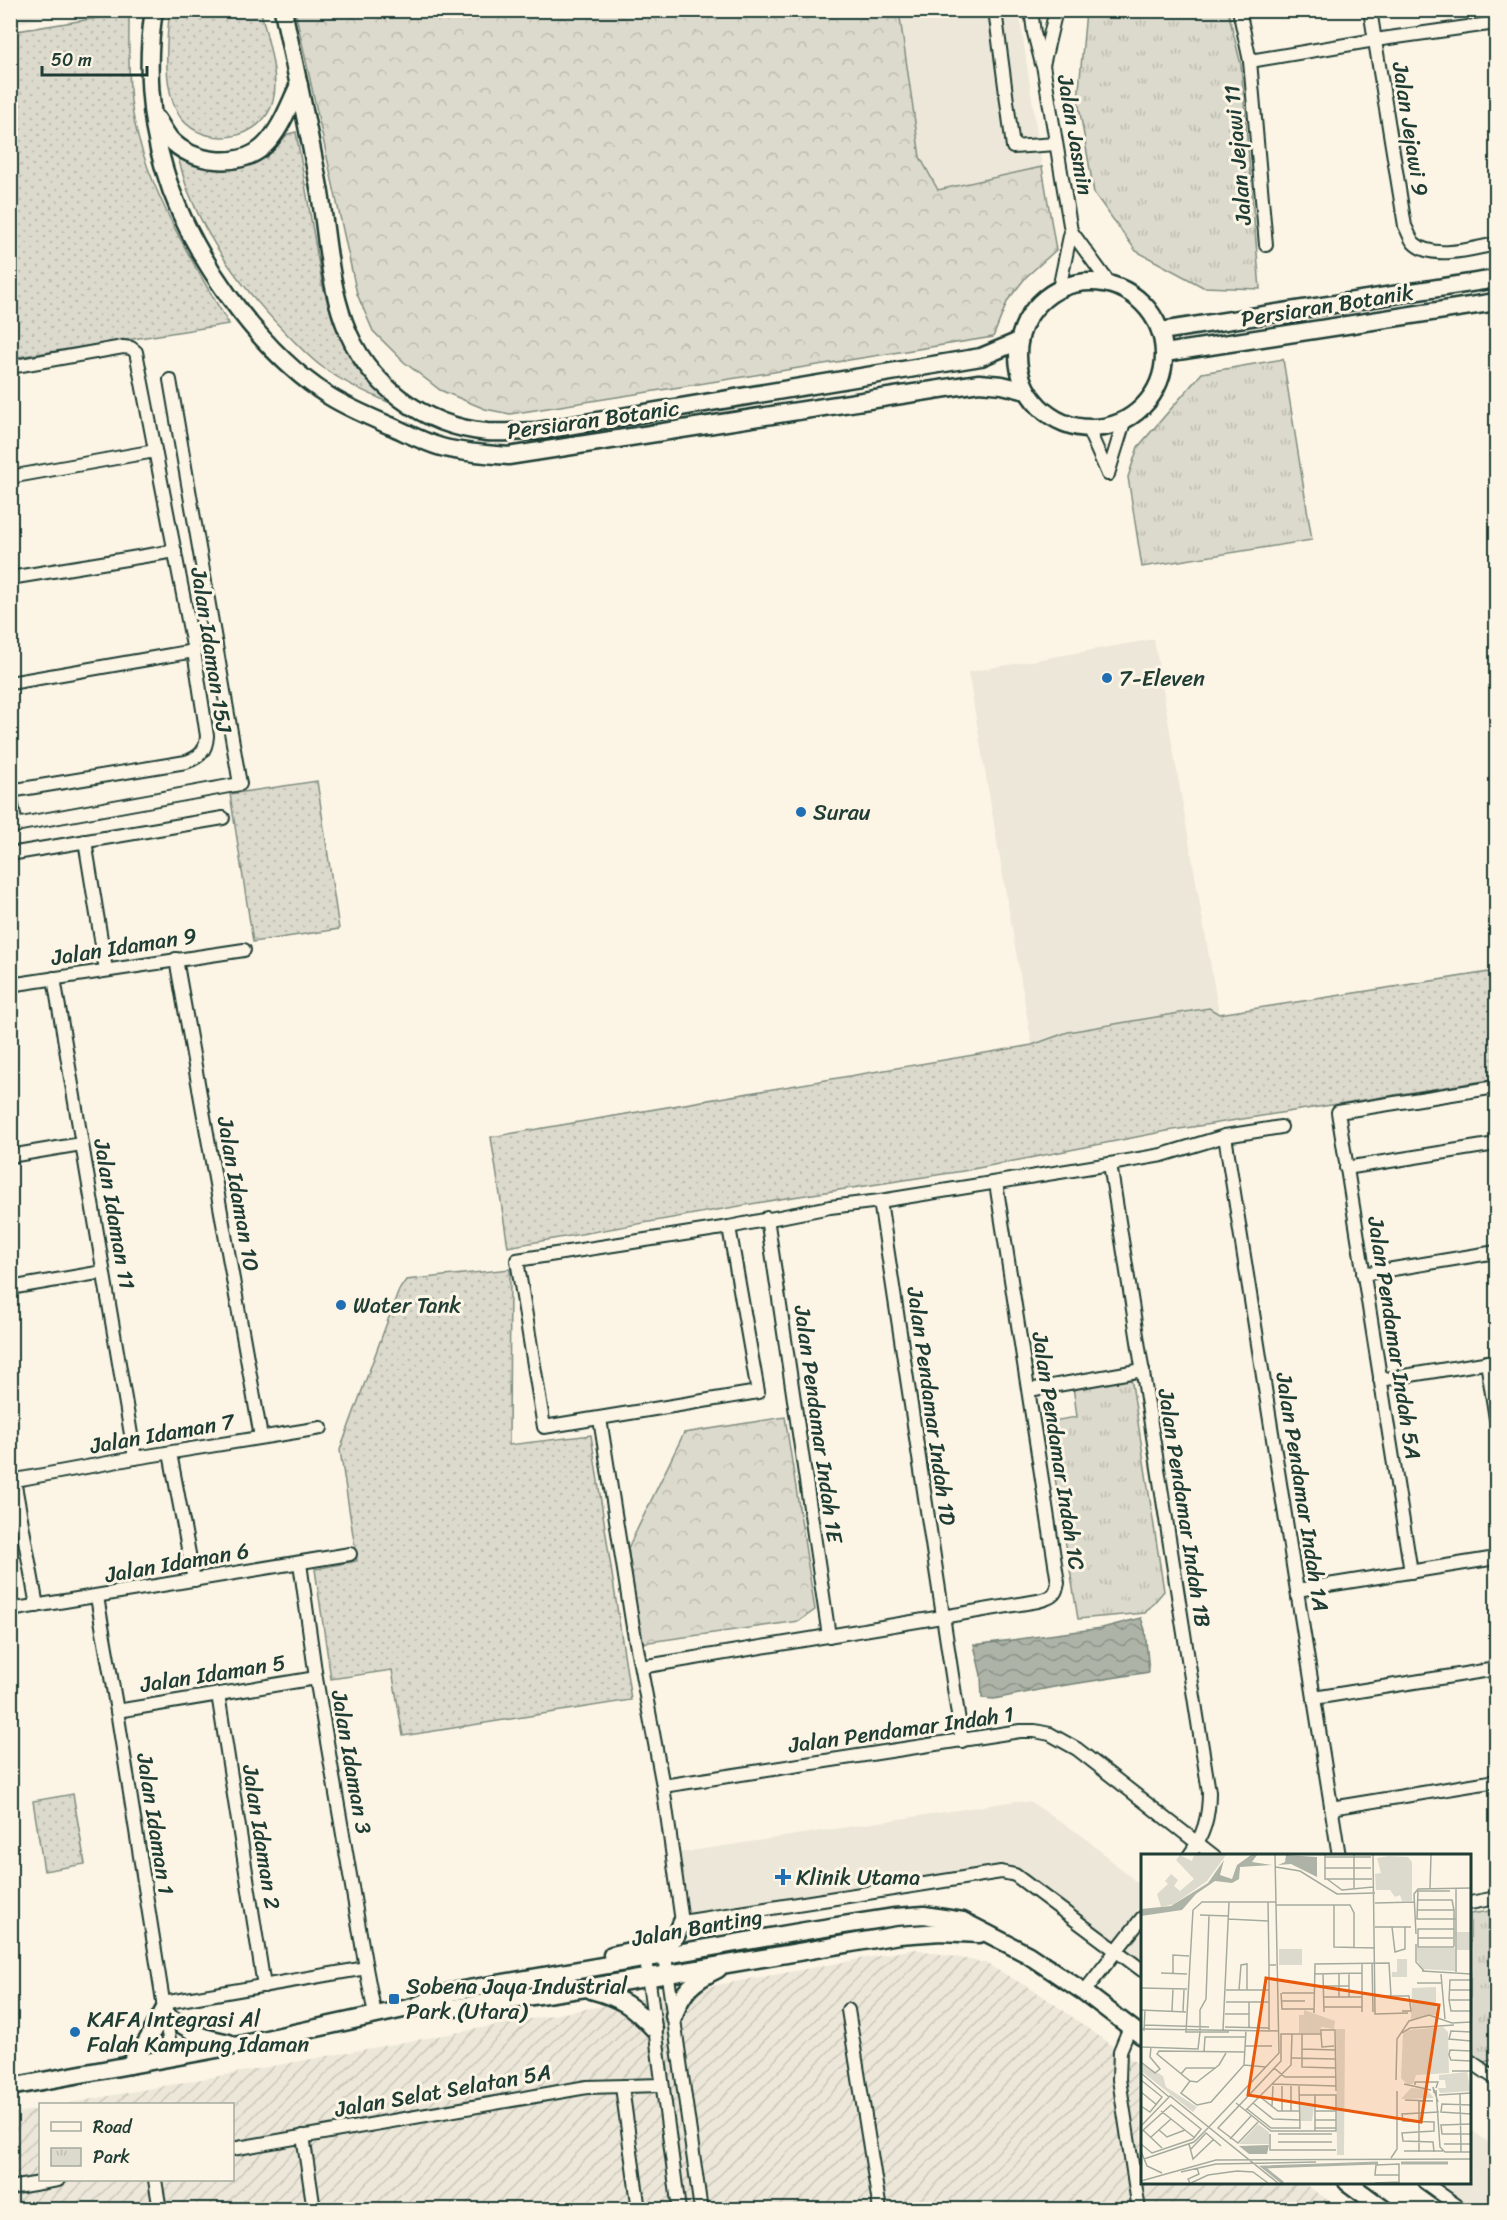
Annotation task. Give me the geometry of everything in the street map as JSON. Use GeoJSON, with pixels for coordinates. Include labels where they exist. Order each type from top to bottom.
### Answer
{"type":"FeatureCollection","features":[{"type":"Feature","properties":{"kind":"main road","name":"Persiaran Botanic"},"geometry":{"type":"LineString","coordinates":[[283,10],[311,141],[333,283],[344,323],[362,357],[375,375],[393,394],[422,414],[450,424],[488,432],[537,431],[981,357],[1019,341]]}},
{"type":"Feature","properties":{"kind":"main road","name":"Persiaran Botanic"},"geometry":{"type":"LineString","coordinates":[[152,12],[153,112],[163,167],[178,207],[199,249],[232,300],[267,344],[329,396],[440,447],[469,453],[508,456],[979,383],[1002,385],[1027,392]]}},
{"type":"Feature","properties":{"kind":"main road"},"geometry":{"type":"LineString","coordinates":[[153,112],[170,140],[189,153],[223,160],[239,159],[264,146],[284,117],[299,85]]}},
{"type":"Feature","properties":{"kind":"main road"},"geometry":{"type":"LineString","coordinates":[[1161,331],[1497,279]]}},
{"type":"Feature","properties":{"kind":"main road"},"geometry":{"type":"LineString","coordinates":[[1092,281],[1109,283],[1123,288],[1141,301],[1155,318],[1161,331],[1165,353],[1163,374],[1155,393],[1141,410],[1124,422],[1107,428],[1088,429],[1070,426],[1053,418],[1038,407],[1027,392],[1019,367],[1019,341],[1027,320],[1041,302],[1059,289],[1075,283],[1092,281]]}},
{"type":"Feature","properties":{"kind":"main road","name":"Persiaran Botanik"},"geometry":{"type":"LineString","coordinates":[[1165,353],[1497,302]]}},
{"type":"Feature","properties":{"kind":"main road","name":"Jalan Banting"},"geometry":{"type":"LineString","coordinates":[[10,2088],[239,2045],[413,2007],[450,1992],[895,1917],[924,1915],[963,1921],[1027,1954],[1084,1992],[1136,2032]]}},
{"type":"Feature","properties":{"kind":"main road"},"geometry":{"type":"LineString","coordinates":[[581,1969],[617,1953],[666,1943],[676,1936],[682,1922]]}},
{"type":"Feature","properties":{"kind":"main road","name":"Jalan Banting"},"geometry":{"type":"LineString","coordinates":[[413,2007],[453,2008],[899,1935],[941,1932],[987,1935]]}},
{"type":"Feature","properties":{"kind":"main road"},"geometry":{"type":"LineString","coordinates":[[674,2016],[679,1999],[690,1986],[706,1975],[733,1962]]}},
{"type":"Feature","properties":{"kind":"main road"},"geometry":{"type":"LineString","coordinates":[[586,1988],[624,2001],[638,2010],[654,2029]]}},
{"type":"Feature","properties":{"kind":"main road"},"geometry":{"type":"LineString","coordinates":[[129,2066],[146,2043],[164,2010],[203,2037],[239,2045]]}},
{"type":"Feature","properties":{"kind":"main road"},"geometry":{"type":"LineString","coordinates":[[1350,2184],[1384,2210]]}},
{"type":"Feature","properties":{"kind":"street"},"geometry":{"type":"LineString","coordinates":[[995,10],[1013,147],[1056,144]]}},
{"type":"Feature","properties":{"kind":"street"},"geometry":{"type":"LineString","coordinates":[[1031,10],[1042,65]]}},
{"type":"Feature","properties":{"kind":"street","name":"Jalan Jasmin"},"geometry":{"type":"LineString","coordinates":[[1056,10],[1042,65],[1071,231],[1059,289]]}},
{"type":"Feature","properties":{"kind":"street","name":"Jalan Jejawi 11"},"geometry":{"type":"LineString","coordinates":[[1239,10],[1250,61],[1266,245]]}},
{"type":"Feature","properties":{"kind":"street","name":"Jalan Jejawi 9"},"geometry":{"type":"LineString","coordinates":[[1370,10],[1405,226],[1414,243],[1428,251],[1446,253],[1497,244]]}},
{"type":"Feature","properties":{"kind":"street"},"geometry":{"type":"LineString","coordinates":[[1250,61],[1497,23]]}},
{"type":"Feature","properties":{"kind":"street","name":"Jalan Jasmin"},"geometry":{"type":"LineString","coordinates":[[1071,231],[1109,283]]}},
{"type":"Feature","properties":{"kind":"street","name":"Jalan Idaman 15J"},"geometry":{"type":"LineString","coordinates":[[10,367],[123,348],[131,348],[136,352],[194,651],[207,736],[206,745],[197,758],[186,762],[10,792]]}},
{"type":"Feature","properties":{"kind":"street"},"geometry":{"type":"LineString","coordinates":[[10,792],[13,826],[240,784],[170,380]]}},
{"type":"Feature","properties":{"kind":"street"},"geometry":{"type":"LineString","coordinates":[[1088,429],[1107,474],[1124,422]]}},
{"type":"Feature","properties":{"kind":"street"},"geometry":{"type":"LineString","coordinates":[[10,477],[156,451]]}},
{"type":"Feature","properties":{"kind":"street"},"geometry":{"type":"LineString","coordinates":[[10,578],[175,551]]}},
{"type":"Feature","properties":{"kind":"street"},"geometry":{"type":"LineString","coordinates":[[10,683],[194,651]]}},
{"type":"Feature","properties":{"kind":"street"},"geometry":{"type":"LineString","coordinates":[[10,854],[222,818]]}},
{"type":"Feature","properties":{"kind":"street"},"geometry":{"type":"LineString","coordinates":[[85,842],[106,970]]}},
{"type":"Feature","properties":{"kind":"street","name":"Jalan Idaman 9"},"geometry":{"type":"LineString","coordinates":[[10,985],[244,950]]}},
{"type":"Feature","properties":{"kind":"street","name":"Jalan Idaman 10"},"geometry":{"type":"LineString","coordinates":[[176,959],[261,1437]]}},
{"type":"Feature","properties":{"kind":"street","name":"Jalan Idaman 11"},"geometry":{"type":"LineString","coordinates":[[54,978],[135,1458]]}},
{"type":"Feature","properties":{"kind":"street","name":"Jalan Pendamar Indah 5A"},"geometry":{"type":"LineString","coordinates":[[1411,1572],[1338,1112],[1497,1087]]}},
{"type":"Feature","properties":{"kind":"street"},"geometry":{"type":"LineString","coordinates":[[729,1227],[758,1392],[544,1427],[517,1260],[729,1227],[830,1207],[996,1183],[1162,1155],[1225,1136],[1281,1127]]}},
{"type":"Feature","properties":{"kind":"street","name":"Jalan Pendamar Indah 1A"},"geometry":{"type":"LineString","coordinates":[[1225,1136],[1339,1854]]}},
{"type":"Feature","properties":{"kind":"street"},"geometry":{"type":"LineString","coordinates":[[10,1156],[81,1144]]}},
{"type":"Feature","properties":{"kind":"street"},"geometry":{"type":"LineString","coordinates":[[1346,1168],[1497,1144]]}},
{"type":"Feature","properties":{"kind":"street","name":"Jalan Pendamar Indah 1B"},"geometry":{"type":"LineString","coordinates":[[1110,1164],[1209,1792],[1209,1813],[1199,1843],[1191,1854]]}},
{"type":"Feature","properties":{"kind":"street","name":"Jalan Pendamar Indah 1C"},"geometry":{"type":"LineString","coordinates":[[641,1667],[1038,1600],[1050,1597],[1056,1592],[1058,1583],[996,1183]]}},
{"type":"Feature","properties":{"kind":"street","name":"Jalan Pendamar Indah 1D"},"geometry":{"type":"LineString","coordinates":[[880,1201],[962,1741]]}},
{"type":"Feature","properties":{"kind":"street","name":"Jalan Pendamar Indah 1E"},"geometry":{"type":"LineString","coordinates":[[767,1218],[829,1636]]}},
{"type":"Feature","properties":{"kind":"street"},"geometry":{"type":"LineString","coordinates":[[1363,1274],[1497,1252]]}},
{"type":"Feature","properties":{"kind":"street"},"geometry":{"type":"LineString","coordinates":[[10,1288],[103,1272]]}},
{"type":"Feature","properties":{"kind":"street"},"geometry":{"type":"LineString","coordinates":[[1380,1380],[1492,1362],[1497,1419]]}},
{"type":"Feature","properties":{"kind":"street"},"geometry":{"type":"LineString","coordinates":[[1029,1390],[1143,1370]]}},
{"type":"Feature","properties":{"kind":"street"},"geometry":{"type":"LineString","coordinates":[[600,1419],[663,1786],[682,1922],[1001,1872],[1015,1875],[1141,1969]]}},
{"type":"Feature","properties":{"kind":"street","name":"Jalan Idaman 7"},"geometry":{"type":"LineString","coordinates":[[12,1480],[321,1428]]}},
{"type":"Feature","properties":{"kind":"street"},"geometry":{"type":"LineString","coordinates":[[170,1453],[194,1580]]}},
{"type":"Feature","properties":{"kind":"street"},"geometry":{"type":"LineString","coordinates":[[12,1480],[37,1606]]}},
{"type":"Feature","properties":{"kind":"street","name":"Jalan Idaman 6"},"geometry":{"type":"LineString","coordinates":[[10,1610],[350,1554]]}},
{"type":"Feature","properties":{"kind":"street"},"geometry":{"type":"LineString","coordinates":[[1297,1590],[1497,1558]]}},
{"type":"Feature","properties":{"kind":"street","name":"Jalan Idaman 3"},"geometry":{"type":"LineString","coordinates":[[300,1563],[316,1678],[375,2015]]}},
{"type":"Feature","properties":{"kind":"street","name":"Jalan Idaman 1"},"geometry":{"type":"LineString","coordinates":[[96,1597],[117,1711],[172,2058]]}},
{"type":"Feature","properties":{"kind":"street"},"geometry":{"type":"LineString","coordinates":[[1314,1698],[1497,1669]]}},
{"type":"Feature","properties":{"kind":"street","name":"Jalan Idaman 5"},"geometry":{"type":"LineString","coordinates":[[117,1711],[316,1678]]}},
{"type":"Feature","properties":{"kind":"street","name":"Jalan Idaman 2"},"geometry":{"type":"LineString","coordinates":[[218,1694],[264,1986]]}},
{"type":"Feature","properties":{"kind":"street","name":"Jalan Pendamar Indah 1"},"geometry":{"type":"LineString","coordinates":[[663,1786],[1020,1731],[1050,1734],[1077,1749],[1212,1854]]}},
{"type":"Feature","properties":{"kind":"street"},"geometry":{"type":"LineString","coordinates":[[1331,1808],[1497,1781]]}},
{"type":"Feature","properties":{"kind":"street"},"geometry":{"type":"LineString","coordinates":[[1471,1903],[1497,1898]]}},
{"type":"Feature","properties":{"kind":"street"},"geometry":{"type":"LineString","coordinates":[[1084,1992],[1141,1921]]}},
{"type":"Feature","properties":{"kind":"street"},"geometry":{"type":"LineString","coordinates":[[665,1956],[701,2210]]}},
{"type":"Feature","properties":{"kind":"street"},"geometry":{"type":"LineString","coordinates":[[646,1959],[679,2210]]}},
{"type":"Feature","properties":{"kind":"street"},"geometry":{"type":"LineString","coordinates":[[164,2010],[264,1986],[366,1968]]}},
{"type":"Feature","properties":{"kind":"street"},"geometry":{"type":"LineString","coordinates":[[848,2010],[880,2210]]}},
{"type":"Feature","properties":{"kind":"street"},"geometry":{"type":"LineString","coordinates":[[1136,2032],[1120,2051],[1119,2079],[1139,2210]]}},
{"type":"Feature","properties":{"kind":"street"},"geometry":{"type":"LineString","coordinates":[[1471,2062],[1496,2078]]}},
{"type":"Feature","properties":{"kind":"street","name":"Jalan Selat Selatan 5A"},"geometry":{"type":"LineString","coordinates":[[234,2149],[587,2087],[662,2085]]}},
{"type":"Feature","properties":{"kind":"street"},"geometry":{"type":"LineString","coordinates":[[622,2087],[639,2210]]}},
{"type":"Feature","properties":{"kind":"street"},"geometry":{"type":"LineString","coordinates":[[303,2136],[314,2210]]}},
{"type":"Feature","properties":{"kind":"street"},"geometry":{"type":"LineString","coordinates":[[10,2187],[51,2181]]}},
{"type":"Feature","properties":{"kind":"street"},"geometry":{"type":"LineString","coordinates":[[155,2181],[160,2210]]}},
{"type":"Feature","properties":{"kind":"street"},"geometry":{"type":"LineString","coordinates":[[1427,2184],[1463,2210]]}},
{"type":"Feature","properties":{"kind":"shaded area"},"geometry":{"type":"Polygon","coordinates":[[[11,10],[85,10],[86,11],[11,24],[11,10]]]}},
{"type":"Feature","properties":{"kind":"shaded area"},"geometry":{"type":"Polygon","coordinates":[[[899,11],[1019,11],[1042,167],[938,191],[920,157],[899,11]]]}},
{"type":"Feature","properties":{"kind":"shaded area"},"geometry":{"type":"Polygon","coordinates":[[[1154,639],[1219,1014],[1068,1032],[1032,1045],[968,672],[1154,639]]]}},
{"type":"Feature","properties":{"kind":"shaded area"},"geometry":{"type":"Polygon","coordinates":[[[1016,1801],[1032,1803],[1084,1837],[1141,1886],[1141,1963],[1017,1870],[687,1915],[678,1853],[1016,1801]]]}},
{"type":"Feature","properties":{"kind":"shaded area"},"geometry":{"type":"Polygon","coordinates":[[[915,1949],[985,1963],[1040,1994],[1141,2066],[1141,2184],[1304,2184],[1341,2209],[11,2210],[11,2114],[39,2109],[39,2181],[234,2181],[234,2103],[70,2103],[915,1949]]]}},
{"type":"Feature","properties":{"kind":"shaded area"},"geometry":{"type":"Polygon","coordinates":[[[1471,2130],[1496,2148],[1496,2209],[1473,2209],[1436,2184],[1471,2184],[1471,2130]]]}},
{"type":"Feature","properties":{"kind":"green space"},"geometry":{"type":"Polygon","coordinates":[[[170,10],[261,11],[274,68],[275,91],[267,114],[258,125],[233,136],[218,137],[192,128],[181,118],[175,107],[168,81],[167,36],[170,10]]]}},
{"type":"Feature","properties":{"kind":"green space"},"geometry":{"type":"Polygon","coordinates":[[[295,11],[899,11],[920,157],[938,190],[1042,167],[1056,250],[1026,277],[1008,300],[993,337],[510,414],[485,409],[440,390],[404,362],[373,331],[357,294],[295,11]]]}},
{"type":"Feature","properties":{"kind":"green space"},"geometry":{"type":"Polygon","coordinates":[[[1086,11],[1228,11],[1241,65],[1260,289],[1203,287],[1136,251],[1094,193],[1078,101],[1086,11]]]}},
{"type":"Feature","properties":{"kind":"green space"},"geometry":{"type":"Polygon","coordinates":[[[116,15],[129,18],[131,101],[144,158],[183,245],[229,324],[11,358],[11,32],[116,15]]]}},
{"type":"Feature","properties":{"kind":"green space"},"geometry":{"type":"Polygon","coordinates":[[[296,132],[322,283],[333,321],[355,366],[390,403],[349,384],[320,365],[270,317],[218,249],[197,212],[186,184],[178,158],[211,166],[268,153],[288,134],[296,132]]]}},
{"type":"Feature","properties":{"kind":"green space"},"geometry":{"type":"Polygon","coordinates":[[[1283,359],[1312,540],[1142,567],[1128,477],[1138,447],[1202,373],[1283,359]]]}},
{"type":"Feature","properties":{"kind":"green space"},"geometry":{"type":"Polygon","coordinates":[[[317,781],[339,929],[253,942],[230,794],[317,781]]]}},
{"type":"Feature","properties":{"kind":"green space"},"geometry":{"type":"Polygon","coordinates":[[[1496,971],[1496,1079],[1167,1131],[963,1171],[780,1199],[508,1247],[491,1137],[1032,1045],[1068,1032],[1209,1008],[1219,1014],[1496,971]]]}},
{"type":"Feature","properties":{"kind":"green space"},"geometry":{"type":"Polygon","coordinates":[[[510,1269],[509,1445],[591,1435],[631,1700],[403,1736],[392,1670],[331,1679],[315,1569],[357,1561],[340,1450],[399,1290],[406,1280],[510,1269]]]}},
{"type":"Feature","properties":{"kind":"green space"},"geometry":{"type":"Polygon","coordinates":[[[1131,1377],[1164,1591],[1145,1613],[1078,1619],[1046,1422],[1077,1417],[1073,1386],[1131,1377]]]}},
{"type":"Feature","properties":{"kind":"green space"},"geometry":{"type":"Polygon","coordinates":[[[785,1417],[815,1610],[799,1621],[642,1643],[628,1548],[684,1433],[785,1417]]]}},
{"type":"Feature","properties":{"kind":"green space"},"geometry":{"type":"Polygon","coordinates":[[[73,1794],[85,1864],[44,1871],[33,1801],[73,1794]]]}},
{"type":"Feature","properties":{"kind":"green space"},"geometry":{"type":"Polygon","coordinates":[[[1496,1910],[1496,2059],[1480,2063],[1471,2056],[1471,1914],[1496,1910]]]}},
{"type":"Feature","properties":{"kind":"water"},"geometry":{"type":"Polygon","coordinates":[[[1141,1618],[1145,1630],[1149,1672],[994,1699],[982,1698],[981,1675],[974,1645],[1102,1628],[1141,1618]]]}},
{"type":"Feature","properties":{"kind":"place","name":"7-Eleven"},"geometry":{"type":"Point","coordinates":[1107,678]}},
{"type":"Feature","properties":{"kind":"place","name":"Surau"},"geometry":{"type":"Point","coordinates":[801,812]}},
{"type":"Feature","properties":{"kind":"place","name":"Water Tank"},"geometry":{"type":"Point","coordinates":[341,1305]}},
{"type":"Feature","properties":{"kind":"place","name":"Klinik Utama"},"geometry":{"type":"Point","coordinates":[783,1877]}},
{"type":"Feature","properties":{"kind":"place","name":"Sobena Jaya Industrial Park (Utara)"},"geometry":{"type":"Point","coordinates":[394,1999]}},
{"type":"Feature","properties":{"kind":"place","name":"KAFA Integrasi Al Falah Kampung Idaman"},"geometry":{"type":"Point","coordinates":[75,2032]}}]}
